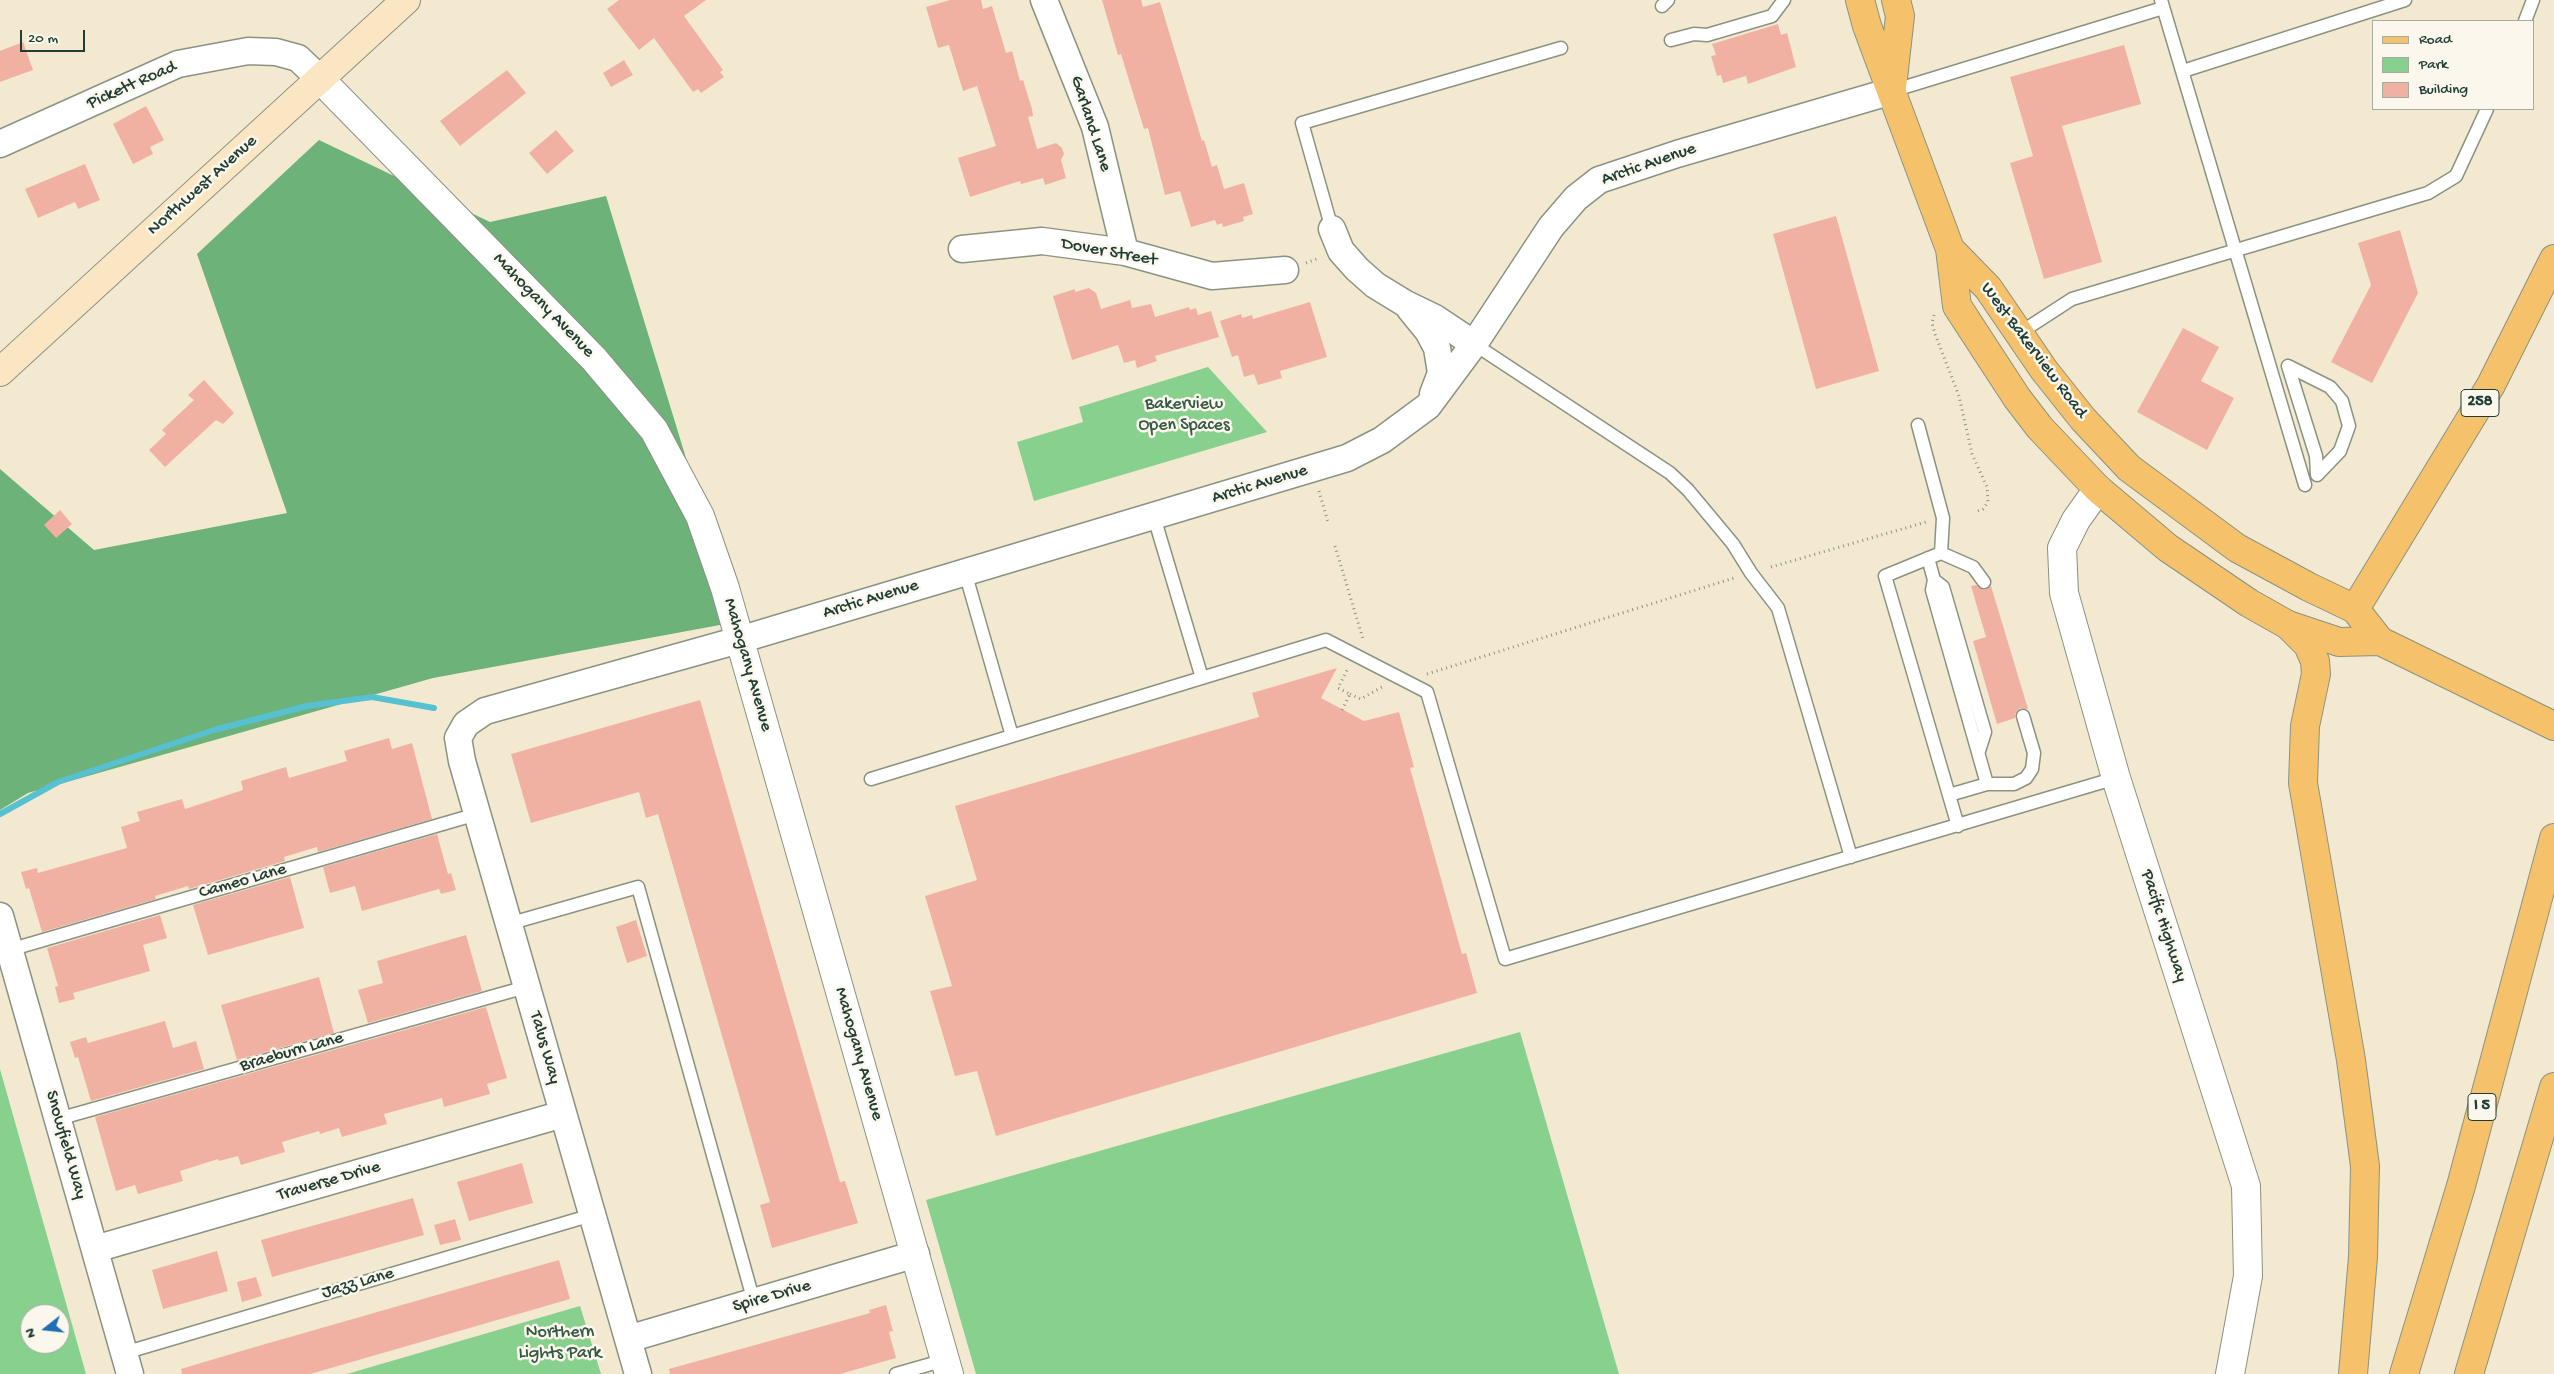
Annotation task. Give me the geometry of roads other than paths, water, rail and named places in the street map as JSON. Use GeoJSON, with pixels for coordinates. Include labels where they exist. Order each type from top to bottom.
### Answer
{"type":"FeatureCollection","features":[{"type":"Feature","properties":{"kind":"main road","name":"Northwest Avenue"},"geometry":{"type":"LineString","coordinates":[[0,372],[320,79],[361,39],[406,0]]}},
{"type":"Feature","properties":{"kind":"main road","name":"West Bakerview Road"},"geometry":{"type":"LineString","coordinates":[[1860,0],[1950,250],[1957,306],[2017,398],[2040,428],[2098,489],[2168,548],[2249,603],[2288,625],[2339,642],[2380,641]]}},
{"type":"Feature","properties":{"kind":"main road","name":"West Bakerview Road"},"geometry":{"type":"LineString","coordinates":[[1892,91],[1900,16],[1896,0]]}},
{"type":"Feature","properties":{"kind":"main road","name":"West Bakerview Road"},"geometry":{"type":"LineString","coordinates":[[1950,250],[1988,288],[2018,334],[2083,419],[2129,468],[2238,548],[2309,588],[2356,609],[2380,641],[2505,704],[2554,726]]}},
{"type":"Feature","properties":{"kind":"main road","name":"258"},"geometry":{"type":"LineString","coordinates":[[2356,609],[2486,393],[2554,259]]}},
{"type":"Feature","properties":{"kind":"main road"},"geometry":{"type":"LineString","coordinates":[[2288,625],[2308,645],[2315,661],[2316,674],[2304,726],[2304,799],[2351,1060],[2365,1166],[2363,1258],[2352,1374]]}},
{"type":"Feature","properties":{"kind":"main road","name":"I 5"},"geometry":{"type":"LineString","coordinates":[[2404,1374],[2461,1186],[2554,838]]}},
{"type":"Feature","properties":{"kind":"main road"},"geometry":{"type":"LineString","coordinates":[[2469,1374],[2554,1087]]}},
{"type":"Feature","properties":{"kind":"street","name":"Garland Lane"},"geometry":{"type":"LineString","coordinates":[[1044,0],[1095,127],[1125,252]]}},
{"type":"Feature","properties":{"kind":"street","name":"Pickett Road"},"geometry":{"type":"LineString","coordinates":[[0,144],[178,64],[248,51],[276,52],[298,58],[320,79]]}},
{"type":"Feature","properties":{"kind":"street","name":"Mahogany Avenue"},"geometry":{"type":"LineString","coordinates":[[320,79],[594,359],[654,430],[700,516],[739,640],[947,1367]]}},
{"type":"Feature","properties":{"kind":"street","name":"Arctic Avenue"},"geometry":{"type":"LineString","coordinates":[[466,724],[485,711],[739,640],[1348,458],[1382,440],[1428,406],[1474,344],[1551,227],[1576,198],[1599,180],[1677,154],[1892,91]]}},
{"type":"Feature","properties":{"kind":"street"},"geometry":{"type":"LineString","coordinates":[[1337,240],[1369,280],[1406,304],[1435,318],[1474,344]]}},
{"type":"Feature","properties":{"kind":"street","name":"Dover Street"},"geometry":{"type":"LineString","coordinates":[[962,249],[1042,241],[1125,252],[1212,276],[1285,270]]}},
{"type":"Feature","properties":{"kind":"street"},"geometry":{"type":"LineString","coordinates":[[1406,304],[1428,331],[1437,348],[1441,373],[1428,406]]}},
{"type":"Feature","properties":{"kind":"street","name":"Pacific Highway"},"geometry":{"type":"LineString","coordinates":[[2098,489],[2076,520],[2062,548],[2064,593],[2116,778],[2246,1186],[2248,1276],[2230,1374]]}},
{"type":"Feature","properties":{"kind":"street","name":"Talus Way"},"geometry":{"type":"LineString","coordinates":[[466,724],[458,738],[462,761],[638,1374]]}},
{"type":"Feature","properties":{"kind":"street","name":"Snowfield Way"},"geometry":{"type":"LineString","coordinates":[[0,916],[127,1363]]}},
{"type":"Feature","properties":{"kind":"street","name":"Traverse Drive"},"geometry":{"type":"LineString","coordinates":[[95,1249],[563,1114]]}},
{"type":"Feature","properties":{"kind":"street","name":"Spire Drive"},"geometry":{"type":"LineString","coordinates":[[628,1339],[916,1254]]}},
{"type":"Feature","properties":{"kind":"lane"},"geometry":{"type":"LineString","coordinates":[[1672,40],[1694,34],[1707,35],[1772,16],[1784,0]]}},
{"type":"Feature","properties":{"kind":"lane"},"geometry":{"type":"LineString","coordinates":[[2183,71],[2405,0]]}},
{"type":"Feature","properties":{"kind":"lane"},"geometry":{"type":"LineString","coordinates":[[2525,20],[2533,0]]}},
{"type":"Feature","properties":{"kind":"lane"},"geometry":{"type":"LineString","coordinates":[[2162,4],[2305,485]]}},
{"type":"Feature","properties":{"kind":"lane","name":"Arctic Avenue"},"geometry":{"type":"LineString","coordinates":[[1892,91],[2162,4]]}},
{"type":"Feature","properties":{"kind":"lane"},"geometry":{"type":"LineString","coordinates":[[1337,240],[1302,123],[1561,48]]}},
{"type":"Feature","properties":{"kind":"lane"},"geometry":{"type":"LineString","coordinates":[[2018,334],[2072,299],[2428,193],[2456,176],[2487,110]]}},
{"type":"Feature","properties":{"kind":"lane"},"geometry":{"type":"LineString","coordinates":[[1474,344],[1670,473],[1688,490],[1733,544],[1751,573],[1778,608],[1851,857]]}},
{"type":"Feature","properties":{"kind":"lane"},"geometry":{"type":"LineString","coordinates":[[2288,366],[2330,387],[2342,401],[2349,426],[2340,450],[2318,475],[2316,456],[2288,366]]}},
{"type":"Feature","properties":{"kind":"lane"},"geometry":{"type":"LineString","coordinates":[[1918,424],[1943,518],[1941,553]]}},
{"type":"Feature","properties":{"kind":"lane"},"geometry":{"type":"LineString","coordinates":[[1154,517],[1202,678]]}},
{"type":"Feature","properties":{"kind":"lane"},"geometry":{"type":"LineString","coordinates":[[1958,826],[1884,576],[1941,553],[1973,567],[1984,582]]}},
{"type":"Feature","properties":{"kind":"lane"},"geometry":{"type":"LineString","coordinates":[[1928,558],[1934,580],[1932,590],[1987,784]]}},
{"type":"Feature","properties":{"kind":"lane"},"geometry":{"type":"LineString","coordinates":[[965,572],[1012,736]]}},
{"type":"Feature","properties":{"kind":"lane"},"geometry":{"type":"LineString","coordinates":[[871,779],[1326,640],[1427,692],[1506,959],[2116,778]]}},
{"type":"Feature","properties":{"kind":"lane"},"geometry":{"type":"LineString","coordinates":[[1949,795],[1987,784],[2014,784],[2026,778],[2032,769],[2034,753],[2023,716]]}},
{"type":"Feature","properties":{"kind":"lane","name":"Cameo Lane"},"geometry":{"type":"LineString","coordinates":[[9,950],[477,814]]}},
{"type":"Feature","properties":{"kind":"lane"},"geometry":{"type":"LineString","coordinates":[[508,924],[638,887],[754,1302]]}},
{"type":"Feature","properties":{"kind":"lane","name":"Braeburn Lane"},"geometry":{"type":"LineString","coordinates":[[58,1120],[526,987]]}},
{"type":"Feature","properties":{"kind":"lane","name":"Jazz Lane"},"geometry":{"type":"LineString","coordinates":[[127,1363],[592,1215]]}},
{"type":"Feature","properties":{"kind":"lane"},"geometry":{"type":"LineString","coordinates":[[896,1374],[947,1367]]}},
{"type":"Feature","properties":{"kind":"waterway"},"geometry":{"type":"LineString","coordinates":[[0,814],[58,782],[214,730],[307,706],[372,697],[434,708]]}},
{"type":"Feature","properties":{"kind":"park label","name":"Bakerview Open Spaces"},"geometry":{"type":"Point","coordinates":[1184,415]}},
{"type":"Feature","properties":{"kind":"park label","name":"Northern Lights Park"},"geometry":{"type":"Point","coordinates":[560,1344]}}]}
